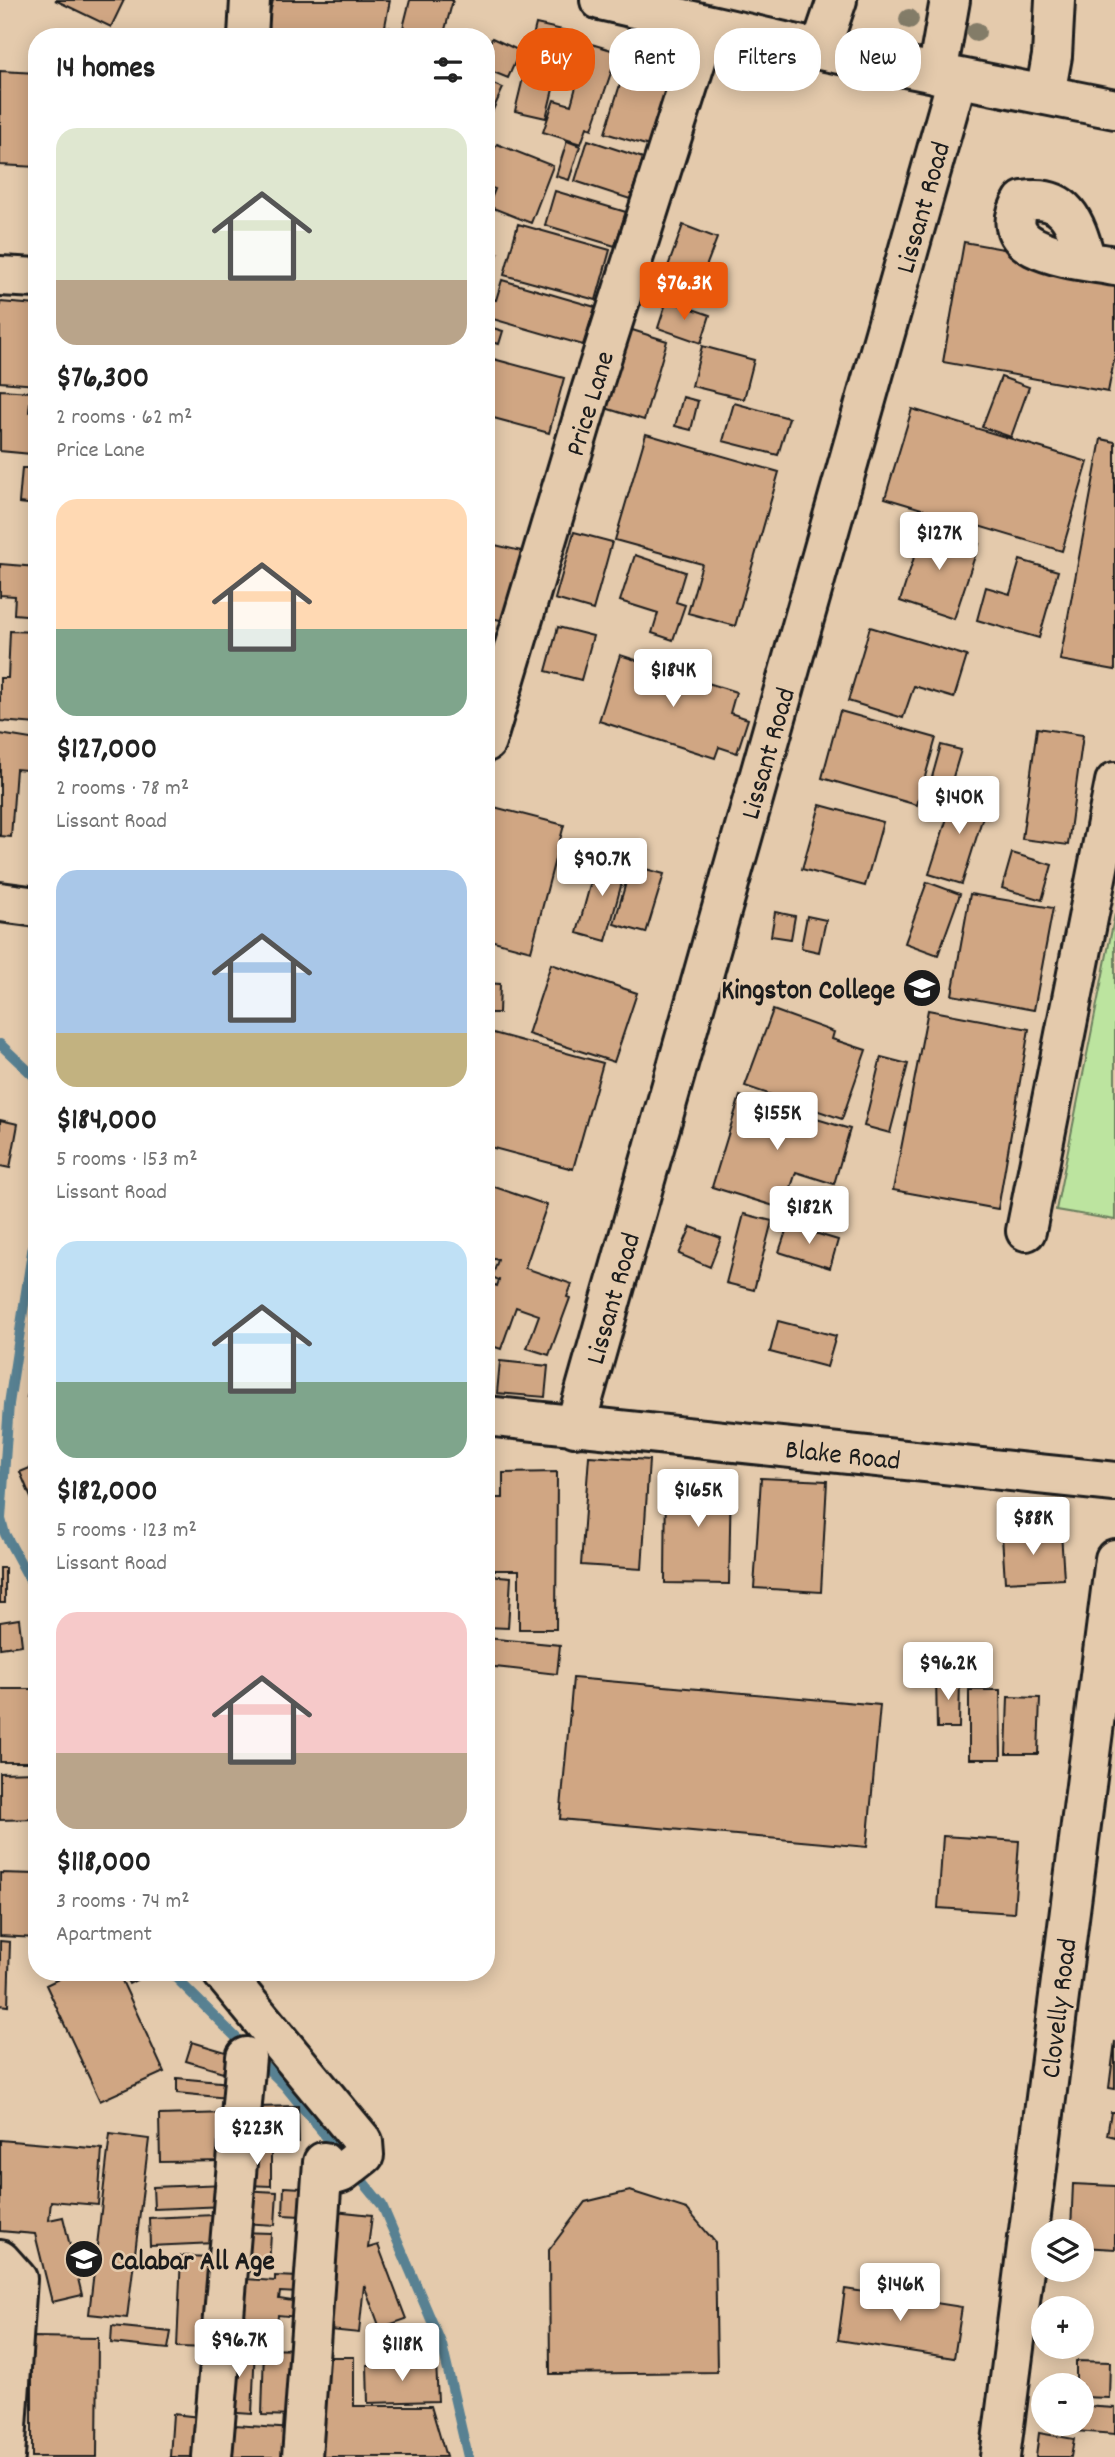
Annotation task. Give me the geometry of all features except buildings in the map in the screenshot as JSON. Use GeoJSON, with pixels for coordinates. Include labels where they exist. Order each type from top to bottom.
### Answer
{"type":"FeatureCollection","features":[{"type":"Feature","properties":{"kind":"street"},"geometry":{"type":"LineString","coordinates":[[248,28],[250,0]]}},
{"type":"Feature","properties":{"kind":"street"},"geometry":{"type":"LineString","coordinates":[[600,0],[716,28]]}},
{"type":"Feature","properties":{"kind":"street"},"geometry":{"type":"LineString","coordinates":[[821,47],[837,0]]}},
{"type":"Feature","properties":{"kind":"street","name":"Lissant Road"},"geometry":{"type":"LineString","coordinates":[[575,1427],[947,76],[950,0]]}},
{"type":"Feature","properties":{"kind":"street"},"geometry":{"type":"LineString","coordinates":[[1045,95],[1052,56],[1055,0]]}},
{"type":"Feature","properties":{"kind":"street","name":"Price Lane"},"geometry":{"type":"LineString","coordinates":[[495,711],[590,394],[707,26]]}},
{"type":"Feature","properties":{"kind":"street"},"geometry":{"type":"LineString","coordinates":[[821,50],[1115,109]]}},
{"type":"Feature","properties":{"kind":"street"},"geometry":{"type":"LineString","coordinates":[[0,276],[28,278]]}},
{"type":"Feature","properties":{"kind":"street"},"geometry":{"type":"LineString","coordinates":[[1026,1231],[1115,782]]}},
{"type":"Feature","properties":{"kind":"street"},"geometry":{"type":"LineString","coordinates":[[0,902],[28,906]]}},
{"type":"Feature","properties":{"kind":"street","name":"Blake Road"},"geometry":{"type":"LineString","coordinates":[[495,1417],[1115,1482]]}},
{"type":"Feature","properties":{"kind":"street","name":"Clovelly Road"},"geometry":{"type":"LineString","coordinates":[[1000,2457],[1115,1559]]}},
{"type":"Feature","properties":{"kind":"street"},"geometry":{"type":"LineString","coordinates":[[230,1981],[363,2141],[337,2167],[302,2457]]}},
{"type":"Feature","properties":{"kind":"street"},"geometry":{"type":"LineString","coordinates":[[212,2457],[246,2057]]}},
{"type":"Feature","properties":{"kind":"street"},"geometry":{"type":"LineString","coordinates":[[0,2260],[17,2279],[5,2457]]}},
{"type":"Feature","properties":{"kind":"green space"},"geometry":{"type":"Polygon","coordinates":[[[1115,914],[1115,1220],[1056,1210],[1115,914]]]}},
{"type":"Feature","properties":{"kind":"waterway"},"geometry":{"type":"LineString","coordinates":[[0,1044],[28,1070]]}},
{"type":"Feature","properties":{"kind":"waterway"},"geometry":{"type":"LineString","coordinates":[[28,1278],[9,1404],[1,1519],[5,1534],[28,1576]]}},
{"type":"Feature","properties":{"kind":"waterway"},"geometry":{"type":"LineString","coordinates":[[179,1981],[285,2086],[382,2205],[442,2345],[468,2457]]}},
{"type":"Feature","properties":{"kind":"place","name":"Kingston College"},"geometry":{"type":"Point","coordinates":[922,988]}},
{"type":"Feature","properties":{"kind":"place","name":"Calabar All Age"},"geometry":{"type":"Point","coordinates":[84,2259]}}]}
